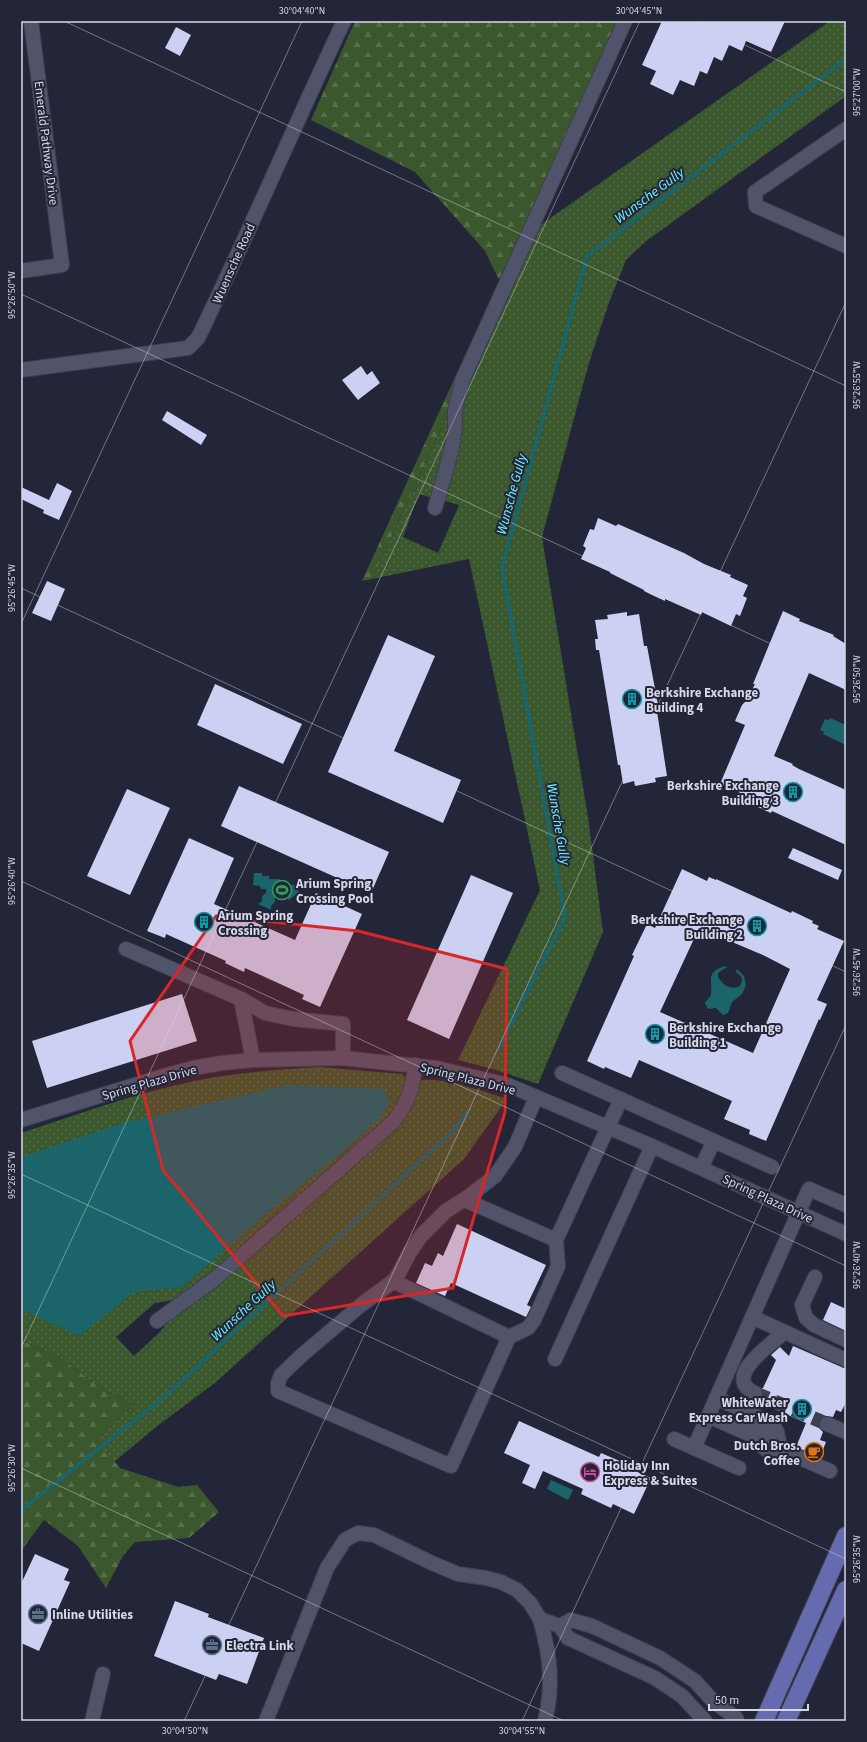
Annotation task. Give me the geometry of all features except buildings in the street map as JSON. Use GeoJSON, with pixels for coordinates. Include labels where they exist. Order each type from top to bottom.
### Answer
{"type":"FeatureCollection","features":[{"type":"Feature","properties":{"kind":"main road"},"geometry":{"type":"LineString","coordinates":[[764,1721],[846,1536]]}},
{"type":"Feature","properties":{"kind":"main road"},"geometry":{"type":"LineString","coordinates":[[786,1721],[846,1590]]}},
{"type":"Feature","properties":{"kind":"street","name":"Emerald Pathway Drive"},"geometry":{"type":"LineString","coordinates":[[21,270],[62,265],[31,21]]}},
{"type":"Feature","properties":{"kind":"street","name":"Wuensche Road"},"geometry":{"type":"LineString","coordinates":[[21,370],[188,348],[193,344],[198,338],[221,291],[291,133],[344,21]]}},
{"type":"Feature","properties":{"kind":"street"},"geometry":{"type":"LineString","coordinates":[[435,508],[451,452],[455,429],[455,410],[462,381],[625,21]]}},
{"type":"Feature","properties":{"kind":"street"},"geometry":{"type":"LineString","coordinates":[[846,129],[755,192],[756,206],[846,246]]}},
{"type":"Feature","properties":{"kind":"street"},"geometry":{"type":"LineString","coordinates":[[126,949],[241,999],[265,1013],[293,1019],[343,1024],[343,1058]]}},
{"type":"Feature","properties":{"kind":"street"},"geometry":{"type":"LineString","coordinates":[[241,999],[253,1060]]}},
{"type":"Feature","properties":{"kind":"street","name":"Spring Plaza Drive"},"geometry":{"type":"LineString","coordinates":[[21,1120],[193,1068],[253,1060],[343,1058],[416,1065],[436,1068],[508,1085],[652,1146],[846,1234]]}},
{"type":"Feature","properties":{"kind":"street"},"geometry":{"type":"LineString","coordinates":[[157,1322],[216,1278],[393,1122],[402,1111],[410,1096],[416,1065]]}},
{"type":"Feature","properties":{"kind":"street"},"geometry":{"type":"LineString","coordinates":[[562,1073],[772,1167]]}},
{"type":"Feature","properties":{"kind":"street"},"geometry":{"type":"LineString","coordinates":[[536,1097],[515,1147],[495,1176],[465,1200],[446,1211],[422,1236],[410,1252],[395,1280],[332,1329],[281,1375],[278,1383],[278,1391],[451,1466],[508,1337],[528,1328],[534,1320],[558,1266],[556,1240],[621,1100]]}},
{"type":"Feature","properties":{"kind":"street"},"geometry":{"type":"LineString","coordinates":[[701,1168],[714,1141]]}},
{"type":"Feature","properties":{"kind":"street"},"geometry":{"type":"LineString","coordinates":[[555,1359],[652,1146]]}},
{"type":"Feature","properties":{"kind":"street"},"geometry":{"type":"LineString","coordinates":[[694,1448],[809,1189],[846,1205]]}},
{"type":"Feature","properties":{"kind":"street"},"geometry":{"type":"LineString","coordinates":[[465,1200],[556,1240]]}},
{"type":"Feature","properties":{"kind":"street"},"geometry":{"type":"LineString","coordinates":[[814,1278],[802,1304],[806,1318],[814,1325],[846,1340]]}},
{"type":"Feature","properties":{"kind":"street"},"geometry":{"type":"LineString","coordinates":[[393,1281],[508,1337]]}},
{"type":"Feature","properties":{"kind":"street"},"geometry":{"type":"LineString","coordinates":[[752,1317],[846,1360]]}},
{"type":"Feature","properties":{"kind":"street"},"geometry":{"type":"LineString","coordinates":[[755,1392],[750,1390],[744,1384],[742,1378],[750,1363],[785,1332]]}},
{"type":"Feature","properties":{"kind":"street"},"geometry":{"type":"LineString","coordinates":[[712,1407],[773,1424],[777,1432],[781,1450]]}},
{"type":"Feature","properties":{"kind":"street"},"geometry":{"type":"LineString","coordinates":[[712,1407],[756,1438],[762,1448],[775,1452],[781,1450],[830,1471]]}},
{"type":"Feature","properties":{"kind":"street"},"geometry":{"type":"LineString","coordinates":[[827,1424],[846,1432]]}},
{"type":"Feature","properties":{"kind":"street"},"geometry":{"type":"LineString","coordinates":[[674,1439],[739,1468]]}},
{"type":"Feature","properties":{"kind":"street"},"geometry":{"type":"LineString","coordinates":[[266,1721],[328,1568],[345,1540],[358,1533],[374,1535],[458,1574],[501,1582],[517,1590],[530,1603],[540,1619],[547,1643],[550,1665],[548,1709],[545,1721]]}},
{"type":"Feature","properties":{"kind":"street"},"geometry":{"type":"LineString","coordinates":[[540,1619],[560,1626],[568,1638],[655,1678],[682,1696],[705,1721]]}},
{"type":"Feature","properties":{"kind":"street"},"geometry":{"type":"LineString","coordinates":[[560,1626],[571,1620],[592,1626],[660,1658],[695,1681],[713,1700],[736,1718],[737,1721]]}},
{"type":"Feature","properties":{"kind":"street"},"geometry":{"type":"LineString","coordinates":[[92,1721],[103,1674]]}},
{"type":"Feature","properties":{"kind":"highlighted area"},"geometry":{"type":"Polygon","coordinates":[[[216,916],[358,931],[507,969],[505,1112],[453,1288],[283,1316],[163,1170],[130,1041],[216,916]]]}},
{"type":"Feature","properties":{"kind":"green space"},"geometry":{"type":"Polygon","coordinates":[[[355,21],[622,21],[522,238],[516,242],[499,280],[485,251],[415,172],[311,120],[355,21]]]}},
{"type":"Feature","properties":{"kind":"green space"},"geometry":{"type":"Polygon","coordinates":[[[830,21],[846,21],[846,96],[645,242],[626,260],[608,305],[588,366],[542,537],[588,817],[603,932],[538,1084],[496,1070],[458,1060],[540,890],[469,559],[372,579],[447,416],[451,418],[452,426],[433,498],[419,494],[403,537],[438,553],[459,505],[442,500],[459,406],[532,231],[830,21]]]}},
{"type":"Feature","properties":{"kind":"green space"},"geometry":{"type":"Polygon","coordinates":[[[522,238],[489,309],[487,307],[516,242],[522,238]]]}},
{"type":"Feature","properties":{"kind":"green space"},"geometry":{"type":"Polygon","coordinates":[[[487,307],[489,309],[451,418],[447,416],[372,579],[362,581],[487,307]]]}},
{"type":"Feature","properties":{"kind":"green space"},"geometry":{"type":"Polygon","coordinates":[[[319,1067],[402,1074],[407,1082],[406,1092],[396,1110],[233,1259],[175,1300],[155,1303],[116,1337],[134,1356],[160,1332],[172,1317],[392,1129],[419,1081],[437,1080],[450,1082],[507,1099],[464,1159],[216,1382],[156,1427],[114,1462],[96,1439],[135,1405],[104,1390],[63,1360],[21,1340],[21,1133],[117,1101],[166,1087],[216,1077],[319,1067]]]}},
{"type":"Feature","properties":{"kind":"green space"},"geometry":{"type":"Polygon","coordinates":[[[21,1340],[63,1360],[104,1390],[135,1405],[96,1439],[120,1468],[178,1487],[197,1485],[219,1512],[189,1538],[135,1542],[123,1556],[106,1588],[78,1546],[44,1520],[21,1551],[21,1340]]]}},
{"type":"Feature","properties":{"kind":"shaded area"},"geometry":{"type":"Polygon","coordinates":[[[830,718],[846,725],[846,745],[823,734],[824,732],[820,730],[825,719],[829,720],[830,718]]]}},
{"type":"Feature","properties":{"kind":"shaded area","name":"Arium Spring Crossing Pool"},"geometry":{"type":"Polygon","coordinates":[[[254,873],[262,873],[262,876],[269,876],[269,879],[279,879],[284,885],[287,882],[291,886],[293,884],[299,892],[289,900],[284,895],[281,897],[278,894],[275,897],[275,902],[271,906],[271,910],[258,904],[262,901],[262,896],[266,893],[266,889],[261,889],[260,886],[253,885],[254,873]]]}},
{"type":"Feature","properties":{"kind":"shaded area"},"geometry":{"type":"Polygon","coordinates":[[[725,966],[727,967],[718,973],[718,977],[722,982],[733,988],[740,986],[742,981],[741,976],[736,972],[737,969],[744,976],[746,985],[742,994],[732,1002],[728,1013],[723,1015],[716,1008],[708,1009],[705,1003],[711,995],[712,974],[719,968],[725,966]]]}},
{"type":"Feature","properties":{"kind":"shaded area"},"geometry":{"type":"Polygon","coordinates":[[[288,1085],[384,1089],[390,1103],[379,1119],[344,1150],[275,1206],[182,1287],[134,1292],[79,1336],[21,1309],[21,1157],[123,1123],[288,1085]]]}},
{"type":"Feature","properties":{"kind":"shaded area"},"geometry":{"type":"Polygon","coordinates":[[[551,1480],[573,1490],[568,1500],[547,1489],[551,1480]]]}},
{"type":"Feature","properties":{"kind":"waterway","name":"Wunsche Gully"},"geometry":{"type":"LineString","coordinates":[[499,1048],[565,917],[502,568],[587,256],[846,59]]}},
{"type":"Feature","properties":{"kind":"waterway","name":"Wunsche Gully"},"geometry":{"type":"LineString","coordinates":[[21,1510],[164,1397],[455,1129],[467,1112]]}},
{"type":"Feature","properties":{"kind":"tunnel"},"geometry":{"type":"LineString","coordinates":[[755,1393],[827,1424]]}},
{"type":"Feature","properties":{"kind":"place","name":"Berkshire Exchange Building 4"},"geometry":{"type":"Point","coordinates":[632,699]}},
{"type":"Feature","properties":{"kind":"place","name":"Berkshire Exchange Building 3"},"geometry":{"type":"Point","coordinates":[793,792]}},
{"type":"Feature","properties":{"kind":"place","name":"Arium Spring Crossing Pool"},"geometry":{"type":"Point","coordinates":[282,890]}},
{"type":"Feature","properties":{"kind":"place","name":"Arium Spring Crossing"},"geometry":{"type":"Point","coordinates":[204,922]}},
{"type":"Feature","properties":{"kind":"place","name":"Berkshire Exchange Building 2"},"geometry":{"type":"Point","coordinates":[757,926]}},
{"type":"Feature","properties":{"kind":"place","name":"Berkshire Exchange Building 1"},"geometry":{"type":"Point","coordinates":[655,1034]}},
{"type":"Feature","properties":{"kind":"place","name":"WhiteWater Express Car Wash"},"geometry":{"type":"Point","coordinates":[802,1409]}},
{"type":"Feature","properties":{"kind":"place","name":"Dutch Bros. Coffee"},"geometry":{"type":"Point","coordinates":[814,1452]}},
{"type":"Feature","properties":{"kind":"place","name":"Holiday Inn Express & Suites"},"geometry":{"type":"Point","coordinates":[590,1472]}},
{"type":"Feature","properties":{"kind":"place","name":"Inline Utilities"},"geometry":{"type":"Point","coordinates":[38,1614]}},
{"type":"Feature","properties":{"kind":"place","name":"Electra Link"},"geometry":{"type":"Point","coordinates":[212,1645]}}]}
